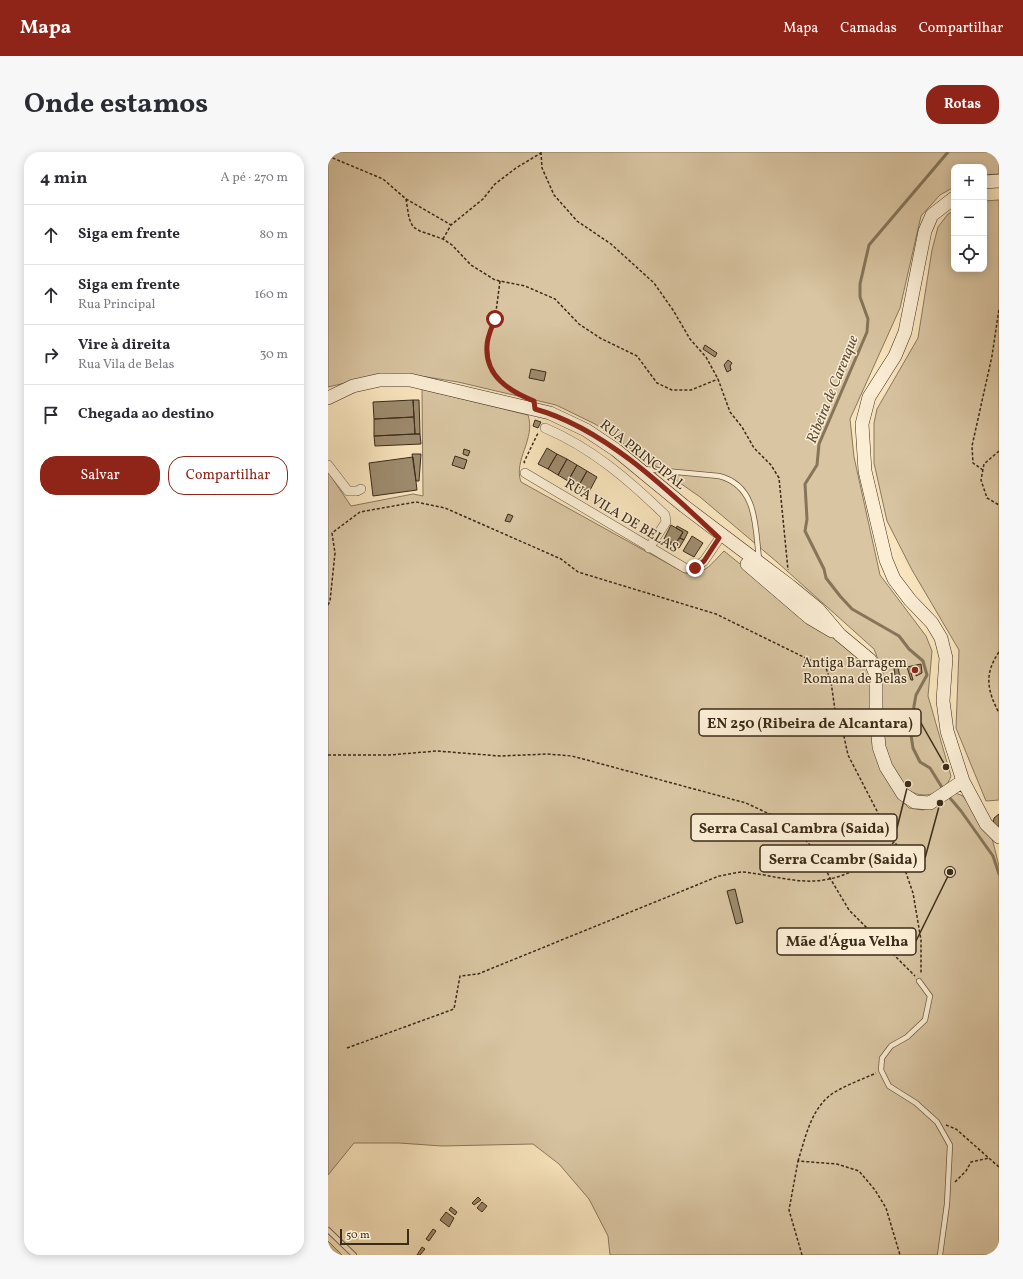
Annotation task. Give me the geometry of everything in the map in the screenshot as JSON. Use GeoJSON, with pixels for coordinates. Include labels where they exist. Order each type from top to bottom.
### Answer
{"type":"FeatureCollection","features":[{"type":"Feature","properties":{"kind":"street"},"geometry":{"type":"LineString","coordinates":[[987,182],[999,182]]}},
{"type":"Feature","properties":{"kind":"street"},"geometry":{"type":"LineString","coordinates":[[951,200],[932,215],[924,231],[906,332],[895,356],[869,397],[862,424],[865,471],[886,560],[894,579],[910,600],[932,622],[941,638],[946,658],[943,701],[947,731],[963,782],[986,824],[999,837]]}},
{"type":"Feature","properties":{"kind":"street","name":"RUA PRINCIPAL"},"geometry":{"type":"LineString","coordinates":[[328,398],[353,386],[380,380],[410,380],[428,383],[550,413],[586,430],[616,450],[684,506],[790,586],[818,609],[840,635],[870,660],[876,675],[876,726],[879,747],[894,782],[903,794],[915,802],[930,802],[963,782]]}},
{"type":"Feature","properties":{"kind":"street"},"geometry":{"type":"LineString","coordinates":[[545,428],[582,447],[628,479],[665,515],[666,522],[650,548]]}},
{"type":"Feature","properties":{"kind":"street"},"geometry":{"type":"LineString","coordinates":[[328,465],[348,491],[357,491],[361,489]]}},
{"type":"Feature","properties":{"kind":"street","name":"RUA VILA DE BELAS"},"geometry":{"type":"LineString","coordinates":[[525,474],[685,568],[695,568],[704,561],[719,538]]}},
{"type":"Feature","properties":{"kind":"street","name":"RUA PRINCIPAL"},"geometry":{"type":"LineString","coordinates":[[684,506],[810,618],[840,635]]}},
{"type":"Feature","properties":{"kind":"lane"},"geometry":{"type":"LineString","coordinates":[[638,468],[719,476],[731,479],[749,498],[752,506],[760,563]]}},
{"type":"Feature","properties":{"kind":"lane"},"geometry":{"type":"LineString","coordinates":[[919,981],[930,996],[925,1020],[907,1037],[891,1046],[882,1058],[881,1070],[889,1086],[916,1103],[937,1122],[950,1145],[948,1188],[940,1255]]}},
{"type":"Feature","properties":{"kind":"lane"},"geometry":{"type":"LineString","coordinates":[[328,1230],[354,1255]]}},
{"type":"Feature","properties":{"kind":"path"},"geometry":{"type":"LineString","coordinates":[[443,239],[451,225],[483,199],[495,184],[541,152],[542,168],[554,195],[577,221],[611,244],[654,283],[673,310],[690,339],[706,357],[718,379],[730,412],[742,427],[754,448],[771,465],[779,478],[790,586]]}},
{"type":"Feature","properties":{"kind":"path"},"geometry":{"type":"LineString","coordinates":[[328,156],[382,179],[406,199],[451,225]]}},
{"type":"Feature","properties":{"kind":"path"},"geometry":{"type":"LineString","coordinates":[[406,199],[409,218],[413,227],[443,239],[452,245],[471,265],[495,280],[525,286],[555,299],[579,324],[600,338],[637,356],[657,383],[672,390],[691,390],[718,379]]}},
{"type":"Feature","properties":{"kind":"path"},"geometry":{"type":"LineString","coordinates":[[500,281],[495,319],[486,344],[487,361],[497,378],[514,393]]}},
{"type":"Feature","properties":{"kind":"path"},"geometry":{"type":"LineString","coordinates":[[983,470],[973,463],[972,446],[992,356],[999,310]]}},
{"type":"Feature","properties":{"kind":"path"},"geometry":{"type":"LineString","coordinates":[[525,474],[528,465],[524,462],[537,434],[545,428]]}},
{"type":"Feature","properties":{"kind":"path"},"geometry":{"type":"LineString","coordinates":[[999,451],[984,464],[981,480],[987,498],[999,505]]}},
{"type":"Feature","properties":{"kind":"path"},"geometry":{"type":"LineString","coordinates":[[328,606],[330,601],[335,553],[332,532],[360,512],[416,502],[445,508],[561,559],[578,572],[716,614],[826,668],[831,682],[836,717],[843,732],[848,755],[878,813],[895,840],[913,893],[921,940],[921,970],[919,981]]}},
{"type":"Feature","properties":{"kind":"path"},"geometry":{"type":"LineString","coordinates":[[999,652],[991,663],[988,679],[990,696],[999,713]]}},
{"type":"Feature","properties":{"kind":"path"},"geometry":{"type":"LineString","coordinates":[[328,754],[389,755],[437,751],[481,756],[548,754],[572,756],[746,803],[780,819],[801,835],[818,854],[849,910],[919,981]]}},
{"type":"Feature","properties":{"kind":"path"},"geometry":{"type":"LineString","coordinates":[[347,1048],[454,1009],[460,976],[478,974],[719,876],[742,872],[806,881],[830,878],[857,870],[885,851],[895,840]]}},
{"type":"Feature","properties":{"kind":"path"},"geometry":{"type":"LineString","coordinates":[[802,1255],[789,1210],[798,1161],[808,1126],[820,1105],[829,1096],[881,1070]]}},
{"type":"Feature","properties":{"kind":"path"},"geometry":{"type":"LineString","coordinates":[[937,1122],[956,1129],[999,1167]]}},
{"type":"Feature","properties":{"kind":"path"},"geometry":{"type":"LineString","coordinates":[[948,1188],[966,1172],[971,1162],[989,1158]]}},
{"type":"Feature","properties":{"kind":"path"},"geometry":{"type":"LineString","coordinates":[[798,1161],[837,1164],[859,1171],[875,1190],[886,1208],[900,1255]]}},
{"type":"Feature","properties":{"kind":"shaded area"},"geometry":{"type":"Polygon","coordinates":[[[328,152],[999,152],[999,174],[987,175],[987,164],[951,164],[951,189],[940,195],[921,216],[900,308],[850,419],[854,457],[880,575],[926,636],[932,651],[928,696],[951,776],[948,782],[939,791],[933,794],[920,795],[913,793],[907,789],[889,760],[881,730],[883,672],[874,649],[777,562],[700,497],[595,424],[556,405],[458,382],[408,374],[379,375],[328,387],[328,152]]]}},
{"type":"Feature","properties":{"kind":"shaded area"},"geometry":{"type":"Polygon","coordinates":[[[999,200],[999,800],[986,801],[956,728],[959,650],[912,570],[887,521],[874,463],[874,423],[877,409],[918,338],[932,250],[938,227],[948,214],[951,212],[951,272],[987,272],[987,201],[999,200]]]}},
{"type":"Feature","properties":{"kind":"shaded area"},"geometry":{"type":"Polygon","coordinates":[[[422,389],[528,415],[530,424],[520,466],[519,474],[521,482],[685,573],[702,571],[711,565],[724,551],[818,627],[863,660],[871,670],[872,721],[900,799],[909,808],[923,810],[953,792],[963,796],[992,838],[999,866],[999,1255],[610,1255],[608,1236],[589,1199],[559,1164],[533,1144],[442,1146],[399,1143],[354,1143],[328,1175],[328,472],[351,506],[413,494],[423,496],[422,389]]]}},
{"type":"Feature","properties":{"kind":"shaded area"},"geometry":{"type":"Polygon","coordinates":[[[328,1241],[342,1255],[328,1255],[328,1241]]]}},
{"type":"Feature","properties":{"kind":"building"},"geometry":{"type":"Polygon","coordinates":[[[705,345],[717,353],[715,357],[703,349],[705,345]]]}},
{"type":"Feature","properties":{"kind":"building"},"geometry":{"type":"Polygon","coordinates":[[[728,360],[732,363],[730,366],[731,370],[727,372],[724,365],[728,360]]]}},
{"type":"Feature","properties":{"kind":"building"},"geometry":{"type":"Polygon","coordinates":[[[531,369],[546,372],[544,381],[529,378],[531,369]]]}},
{"type":"Feature","properties":{"kind":"building"},"geometry":{"type":"Polygon","coordinates":[[[413,400],[419,400],[420,434],[415,434],[413,400]]]}},
{"type":"Feature","properties":{"kind":"building"},"geometry":{"type":"Polygon","coordinates":[[[413,400],[414,417],[374,419],[373,402],[413,400]]]}},
{"type":"Feature","properties":{"kind":"building"},"geometry":{"type":"Polygon","coordinates":[[[414,417],[415,434],[374,436],[374,419],[414,417]]]}},
{"type":"Feature","properties":{"kind":"building"},"geometry":{"type":"Polygon","coordinates":[[[535,420],[541,422],[538,428],[533,426],[535,420]]]}},
{"type":"Feature","properties":{"kind":"building"},"geometry":{"type":"Polygon","coordinates":[[[420,434],[421,444],[375,446],[374,436],[420,434]]]}},
{"type":"Feature","properties":{"kind":"building"},"geometry":{"type":"Polygon","coordinates":[[[547,448],[557,454],[548,469],[538,464],[547,448]]]}},
{"type":"Feature","properties":{"kind":"building"},"geometry":{"type":"Polygon","coordinates":[[[464,449],[470,451],[468,456],[463,454],[464,449]]]}},
{"type":"Feature","properties":{"kind":"building"},"geometry":{"type":"Polygon","coordinates":[[[412,454],[421,454],[419,481],[416,481],[412,454]]]}},
{"type":"Feature","properties":{"kind":"building"},"geometry":{"type":"Polygon","coordinates":[[[557,454],[567,459],[558,475],[548,469],[557,454]]]}},
{"type":"Feature","properties":{"kind":"building"},"geometry":{"type":"Polygon","coordinates":[[[455,456],[467,460],[464,469],[452,465],[455,456]]]}},
{"type":"Feature","properties":{"kind":"building"},"geometry":{"type":"Polygon","coordinates":[[[413,457],[417,490],[373,496],[369,463],[413,457]]]}},
{"type":"Feature","properties":{"kind":"building"},"geometry":{"type":"Polygon","coordinates":[[[567,459],[577,465],[568,481],[558,475],[567,459]]]}},
{"type":"Feature","properties":{"kind":"building"},"geometry":{"type":"Polygon","coordinates":[[[577,465],[587,471],[578,487],[568,481],[577,465]]]}},
{"type":"Feature","properties":{"kind":"building"},"geometry":{"type":"Polygon","coordinates":[[[587,471],[597,477],[589,492],[578,487],[587,471]]]}},
{"type":"Feature","properties":{"kind":"building"},"geometry":{"type":"Polygon","coordinates":[[[508,514],[513,516],[510,522],[505,521],[508,514]]]}},
{"type":"Feature","properties":{"kind":"building"},"geometry":{"type":"Polygon","coordinates":[[[671,525],[683,532],[675,544],[664,539],[671,525]]]}},
{"type":"Feature","properties":{"kind":"building"},"geometry":{"type":"Polygon","coordinates":[[[677,526],[688,532],[684,540],[680,538],[683,532],[676,528],[677,526]]]}},
{"type":"Feature","properties":{"kind":"building"},"geometry":{"type":"Polygon","coordinates":[[[692,536],[703,543],[694,557],[683,551],[692,536]]]}},
{"type":"Feature","properties":{"kind":"building"},"geometry":{"type":"Polygon","coordinates":[[[680,538],[684,540],[679,548],[670,544],[671,542],[675,544],[680,538]]]}},
{"type":"Feature","properties":{"kind":"building","name":"Antiga Barragem Romana de Belas"},"geometry":{"type":"Polygon","coordinates":[[[921,664],[922,673],[916,676],[916,673],[911,673],[913,680],[911,680],[907,667],[921,664]]]}},
{"type":"Feature","properties":{"kind":"building"},"geometry":{"type":"Polygon","coordinates":[[[898,667],[901,683],[896,683],[894,668],[898,667]]]}},
{"type":"Feature","properties":{"kind":"building"},"geometry":{"type":"Polygon","coordinates":[[[999,814],[999,830],[993,824],[994,818],[999,814]]]}},
{"type":"Feature","properties":{"kind":"building"},"geometry":{"type":"Polygon","coordinates":[[[950,866],[954,868],[956,872],[954,876],[950,878],[946,876],[944,872],[946,868],[950,866]]]}},
{"type":"Feature","properties":{"kind":"building"},"geometry":{"type":"Polygon","coordinates":[[[735,889],[743,922],[736,924],[727,891],[735,889]]]}},
{"type":"Feature","properties":{"kind":"building"},"geometry":{"type":"Polygon","coordinates":[[[478,1197],[481,1200],[474,1205],[472,1203],[478,1197]]]}},
{"type":"Feature","properties":{"kind":"building"},"geometry":{"type":"Polygon","coordinates":[[[482,1202],[487,1206],[482,1212],[477,1208],[482,1202]]]}},
{"type":"Feature","properties":{"kind":"building"},"geometry":{"type":"Polygon","coordinates":[[[451,1207],[457,1212],[455,1215],[449,1210],[451,1207]]]}},
{"type":"Feature","properties":{"kind":"building"},"geometry":{"type":"Polygon","coordinates":[[[446,1212],[454,1218],[449,1227],[440,1220],[446,1212]]]}},
{"type":"Feature","properties":{"kind":"building"},"geometry":{"type":"Polygon","coordinates":[[[433,1229],[436,1231],[429,1241],[426,1239],[433,1229]]]}},
{"type":"Feature","properties":{"kind":"building"},"geometry":{"type":"Polygon","coordinates":[[[422,1247],[425,1249],[420,1255],[417,1255],[422,1247]]]}},
{"type":"Feature","properties":{"kind":"waterway","name":"Ribeira de Carenque"},"geometry":{"type":"LineString","coordinates":[[943,789],[930,768],[920,762],[913,748],[911,735],[916,695],[927,675],[923,661],[909,649],[899,636],[852,609],[826,578],[824,569],[805,531],[807,519],[805,484],[817,465],[819,444],[867,332],[868,319],[860,297],[860,284],[869,245],[948,152]]}},
{"type":"Feature","properties":{"kind":"waterway","name":"Ribeira de Carenque"},"geometry":{"type":"LineString","coordinates":[[950,798],[993,856],[999,874]]}},
{"type":"Feature","properties":{"kind":"place","name":"Antiga Barragem Romana de Belas"},"geometry":{"type":"Point","coordinates":[915,670]}},
{"type":"Feature","properties":{"kind":"place","name":"EN 250 (Ribeira de Alcantara)"},"geometry":{"type":"Point","coordinates":[946,767]}},
{"type":"Feature","properties":{"kind":"place","name":"Serra Casal Cambra (Saida)"},"geometry":{"type":"Point","coordinates":[908,784]}},
{"type":"Feature","properties":{"kind":"place","name":"Serra Ccambr (Saida)"},"geometry":{"type":"Point","coordinates":[940,803]}},
{"type":"Feature","properties":{"kind":"place","name":"Mãe d'Água Velha"},"geometry":{"type":"Point","coordinates":[950,872]}},
{"type":"Feature","properties":{"kind":"route"},"geometry":{"type":"LineString","coordinates":[[495,319],[486,344],[487,361],[497,378],[514,393],[534,401],[535,409],[550,413],[586,430],[616,450],[684,506],[719,538],[704,561],[695,568]]}}]}
